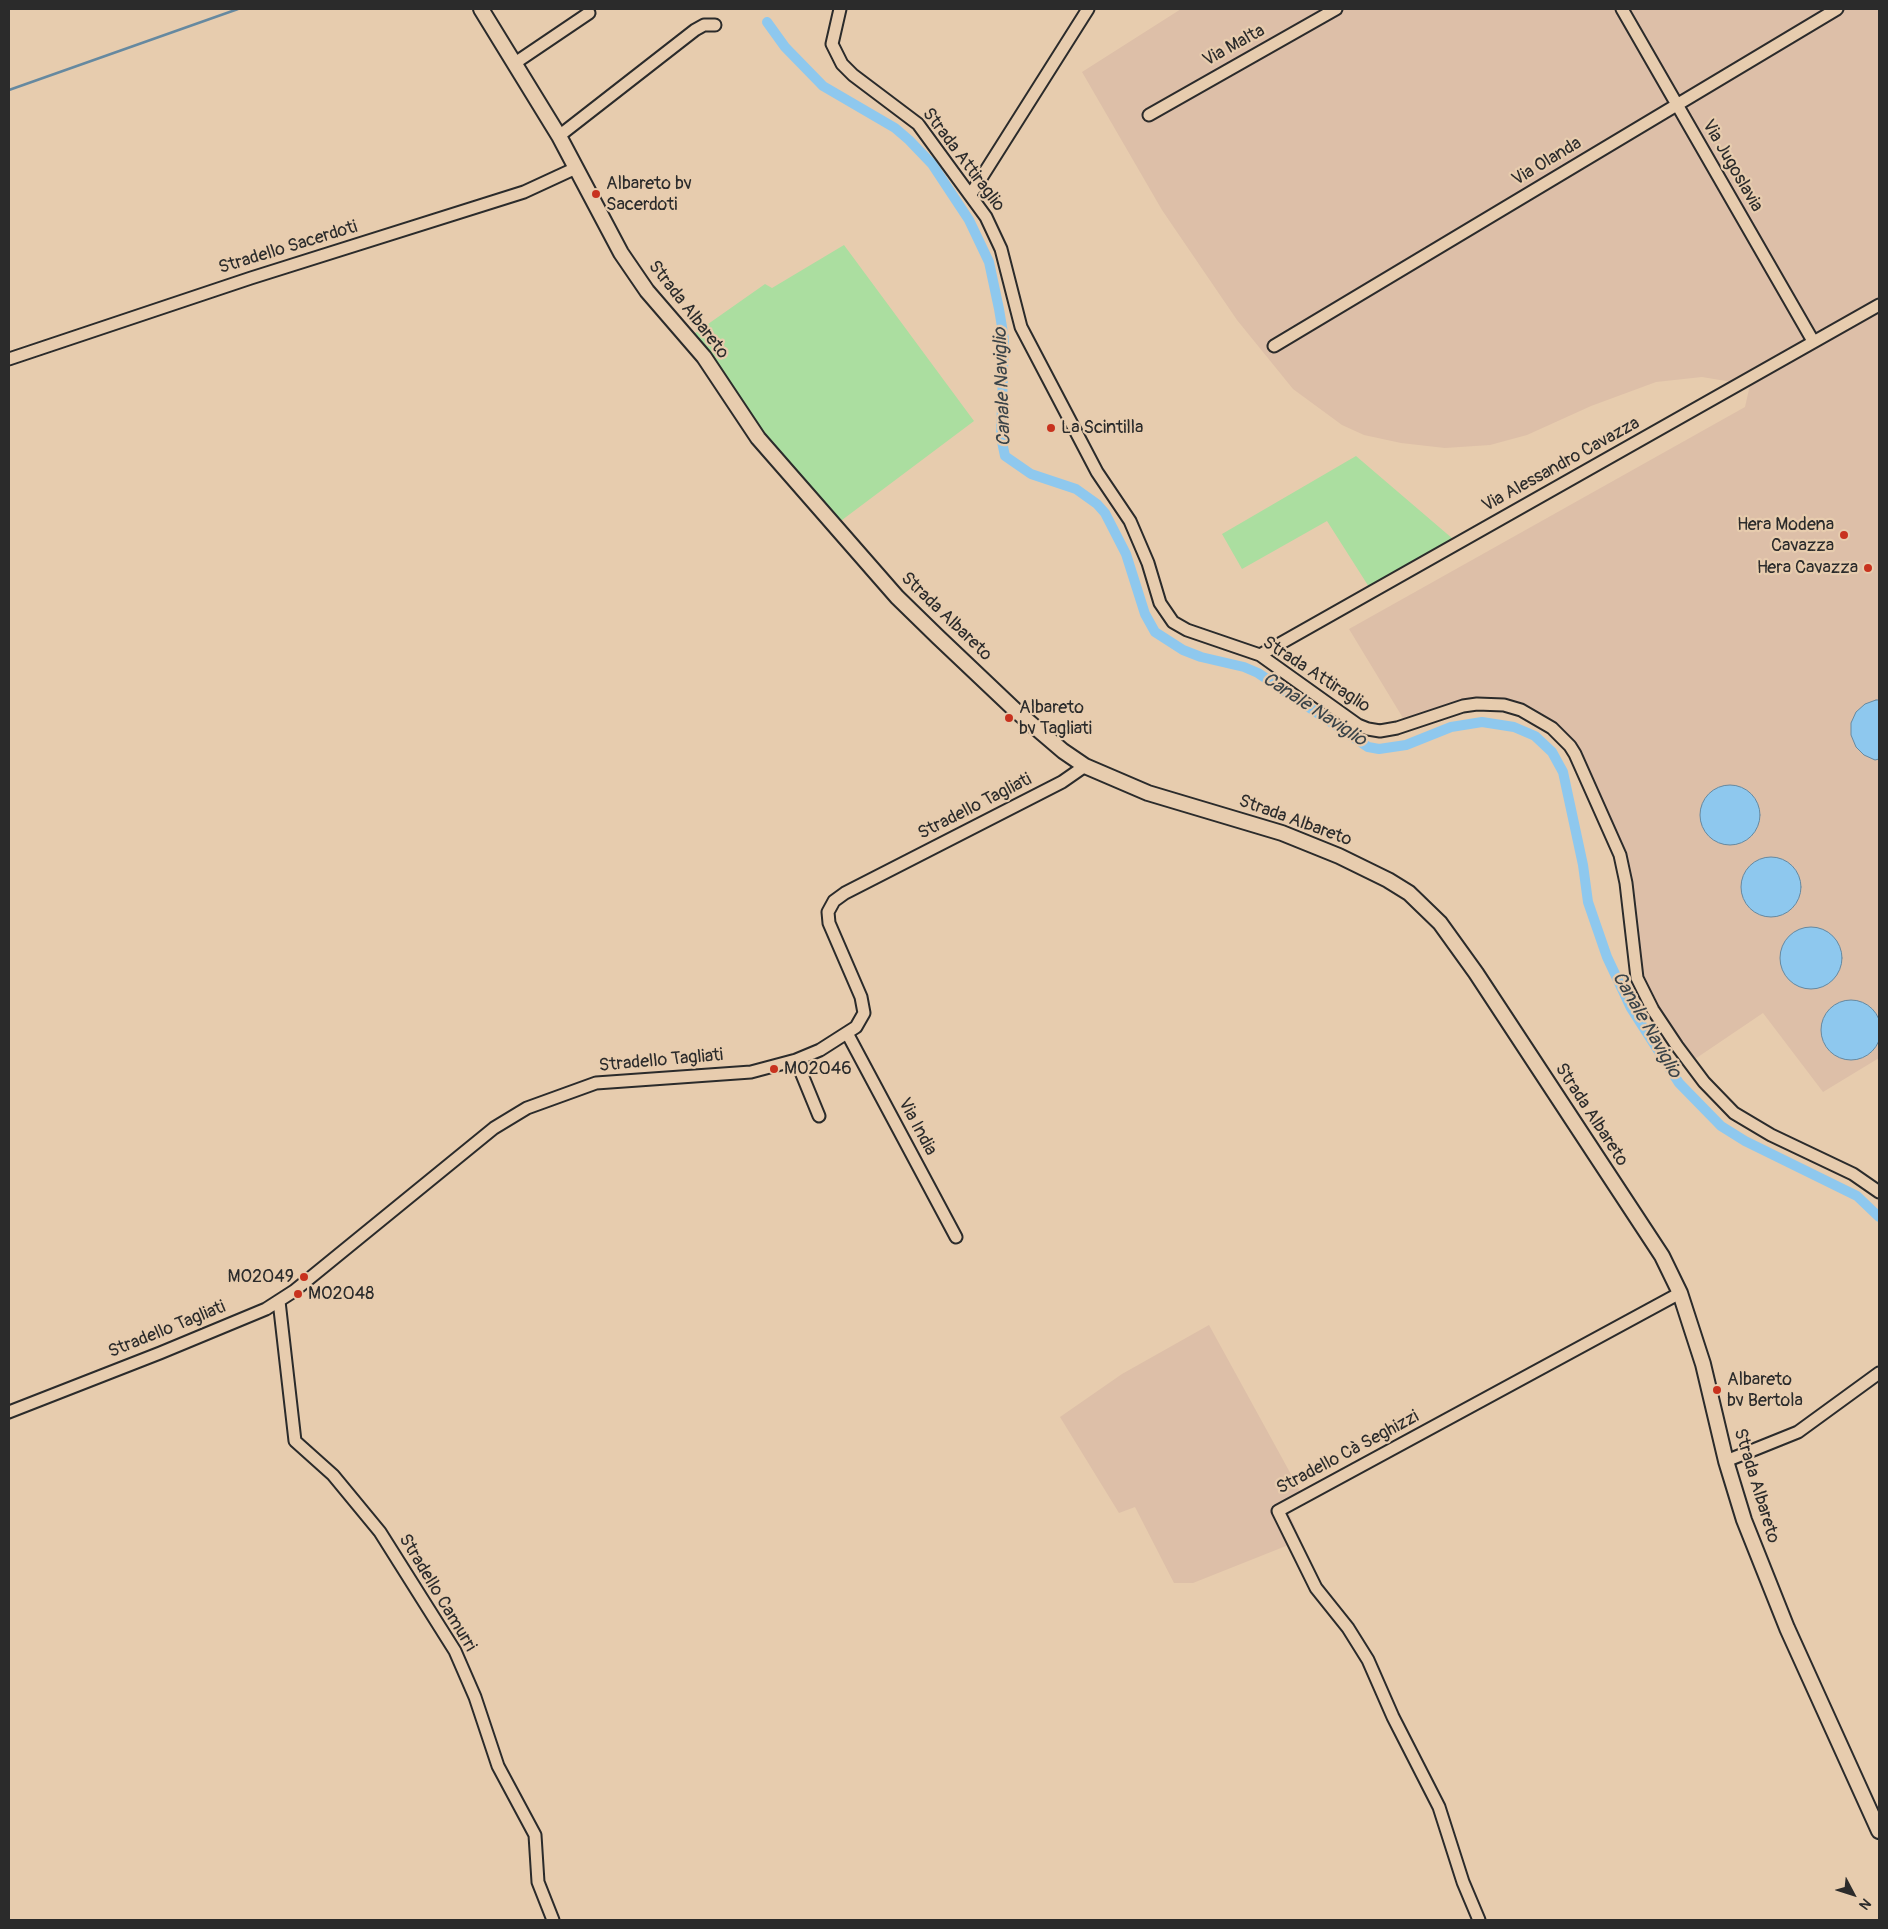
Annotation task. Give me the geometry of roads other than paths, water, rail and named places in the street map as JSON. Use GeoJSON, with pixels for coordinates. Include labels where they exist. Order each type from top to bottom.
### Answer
{"type":"FeatureCollection","features":[{"type":"Feature","properties":{"kind":"street","name":"Strada Albareto"},"geometry":{"type":"LineString","coordinates":[[481,9],[559,136],[621,253],[638,278],[704,357],[758,438],[890,590],[931,630],[1016,710],[1063,751],[1085,766],[1148,793],[1282,834],[1340,856],[1388,880],[1424,906],[1454,941],[1662,1256],[1680,1293],[1704,1364],[1726,1461],[1744,1520],[1787,1628],[1879,1831]]}},
{"type":"Feature","properties":{"kind":"street","name":"Strada Attiraglio"},"geometry":{"type":"LineString","coordinates":[[840,9],[832,44],[842,64],[853,75],[918,124],[971,194],[988,222],[1001,249],[1021,327],[1097,472],[1130,522],[1148,563],[1164,610],[1180,627],[1260,655],[1358,725],[1368,729],[1380,731],[1397,728],[1463,706],[1477,704],[1504,705],[1521,710],[1552,728],[1575,754],[1620,855],[1626,883],[1638,978],[1653,1010],[1677,1046],[1704,1082],[1734,1113],[1771,1135],[1853,1174],[1879,1192]]}},
{"type":"Feature","properties":{"kind":"street"},"geometry":{"type":"LineString","coordinates":[[971,194],[1088,9]]}},
{"type":"Feature","properties":{"kind":"street","name":"Via Malta"},"geometry":{"type":"LineString","coordinates":[[1149,114],[1336,9]]}},
{"type":"Feature","properties":{"kind":"street","name":"Via Jugoslavia"},"geometry":{"type":"LineString","coordinates":[[1622,9],[1813,341]]}},
{"type":"Feature","properties":{"kind":"street","name":"Via Olanda"},"geometry":{"type":"LineString","coordinates":[[1274,346],[1837,9]]}},
{"type":"Feature","properties":{"kind":"street"},"geometry":{"type":"LineString","coordinates":[[515,63],[589,13]]}},
{"type":"Feature","properties":{"kind":"street"},"geometry":{"type":"LineString","coordinates":[[559,136],[695,30],[704,25],[715,25]]}},
{"type":"Feature","properties":{"kind":"street","name":"Stradello Sacerdoti"},"geometry":{"type":"LineString","coordinates":[[9,359],[106,328],[209,291],[524,192],[576,168]]}},
{"type":"Feature","properties":{"kind":"street","name":"Via Alessandro Cavazza"},"geometry":{"type":"LineString","coordinates":[[1260,655],[1879,305]]}},
{"type":"Feature","properties":{"kind":"street","name":"Stradello Tagliati"},"geometry":{"type":"LineString","coordinates":[[9,1412],[160,1354],[266,1309],[294,1292],[494,1128],[526,1108],[596,1082],[751,1072],[796,1060],[820,1050],[847,1034],[860,1024],[864,1007],[830,924],[828,912],[834,901],[845,893],[1062,782],[1085,766]]}},
{"type":"Feature","properties":{"kind":"street","name":"Via India"},"geometry":{"type":"LineString","coordinates":[[847,1034],[956,1237]]}},
{"type":"Feature","properties":{"kind":"street"},"geometry":{"type":"LineString","coordinates":[[796,1060],[819,1116]]}},
{"type":"Feature","properties":{"kind":"street","name":"Stradello Cà Seghizzi"},"geometry":{"type":"LineString","coordinates":[[1479,1920],[1463,1882],[1439,1807],[1393,1717],[1368,1660],[1348,1628],[1316,1588],[1278,1511],[1680,1293]]}},
{"type":"Feature","properties":{"kind":"street","name":"Stradello Camurri"},"geometry":{"type":"LineString","coordinates":[[278,1301],[295,1441],[333,1475],[380,1532],[455,1651],[475,1697],[498,1766],[535,1835],[538,1882],[553,1920]]}},
{"type":"Feature","properties":{"kind":"street"},"geometry":{"type":"LineString","coordinates":[[1726,1461],[1798,1432],[1879,1373]]}},
{"type":"Feature","properties":{"kind":"water"},"geometry":{"type":"Polygon","coordinates":[[[1879,700],[1879,759],[1875,760],[1864,755],[1856,747],[1851,735],[1851,723],[1856,712],[1865,704],[1879,700]]]}},
{"type":"Feature","properties":{"kind":"water"},"geometry":{"type":"Polygon","coordinates":[[[1724,785],[1736,785],[1752,793],[1758,803],[1760,815],[1758,827],[1752,837],[1736,845],[1724,845],[1708,837],[1700,821],[1700,809],[1708,793],[1724,785]]]}},
{"type":"Feature","properties":{"kind":"water"},"geometry":{"type":"Polygon","coordinates":[[[1765,857],[1777,857],[1793,865],[1799,875],[1801,887],[1799,899],[1793,909],[1777,917],[1765,917],[1749,909],[1741,893],[1741,881],[1749,865],[1765,857]]]}},
{"type":"Feature","properties":{"kind":"water"},"geometry":{"type":"Polygon","coordinates":[[[1811,927],[1828,932],[1833,936],[1837,941],[1842,958],[1837,975],[1833,980],[1828,984],[1811,989],[1794,984],[1789,980],[1785,975],[1780,958],[1785,941],[1789,936],[1794,932],[1811,927]]]}},
{"type":"Feature","properties":{"kind":"water"},"geometry":{"type":"Polygon","coordinates":[[[1845,1000],[1857,1000],[1873,1008],[1879,1018],[1881,1030],[1879,1042],[1873,1052],[1857,1060],[1845,1060],[1829,1052],[1821,1036],[1821,1024],[1829,1008],[1845,1000]]]}},
{"type":"Feature","properties":{"kind":"waterway"},"geometry":{"type":"LineString","coordinates":[[9,90],[238,9]]}},
{"type":"Feature","properties":{"kind":"waterway","name":"Canale Naviglio"},"geometry":{"type":"LineString","coordinates":[[767,22],[785,47],[823,86],[895,128],[909,140],[932,164],[969,220],[989,262],[1004,339],[1001,437],[1005,456],[1031,474],[1076,489],[1097,504],[1105,513],[1126,554],[1145,614],[1155,632],[1183,650],[1201,657],[1244,667],[1258,673],[1368,747],[1379,749],[1406,745],[1451,727],[1482,722],[1514,727],[1535,736],[1552,752],[1563,772],[1583,865],[1588,902],[1607,957],[1631,1008],[1679,1083],[1721,1126],[1745,1141],[1857,1196],[1879,1217]]}},
{"type":"Feature","properties":{"kind":"place","name":"Albareto bv Sacerdoti"},"geometry":{"type":"Point","coordinates":[596,194]}},
{"type":"Feature","properties":{"kind":"place","name":"La Scintilla"},"geometry":{"type":"Point","coordinates":[1051,428]}},
{"type":"Feature","properties":{"kind":"place","name":"Hera Modena Cavazza"},"geometry":{"type":"Point","coordinates":[1844,535]}},
{"type":"Feature","properties":{"kind":"place","name":"Hera Cavazza"},"geometry":{"type":"Point","coordinates":[1868,568]}},
{"type":"Feature","properties":{"kind":"place","name":"Albareto bv Tagliati"},"geometry":{"type":"Point","coordinates":[1009,718]}},
{"type":"Feature","properties":{"kind":"place","name":"MO2046"},"geometry":{"type":"Point","coordinates":[774,1069]}},
{"type":"Feature","properties":{"kind":"place","name":"MO2049"},"geometry":{"type":"Point","coordinates":[304,1277]}},
{"type":"Feature","properties":{"kind":"place","name":"MO2048"},"geometry":{"type":"Point","coordinates":[298,1294]}},
{"type":"Feature","properties":{"kind":"place","name":"Albareto bv Bertola"},"geometry":{"type":"Point","coordinates":[1717,1390]}}]}
